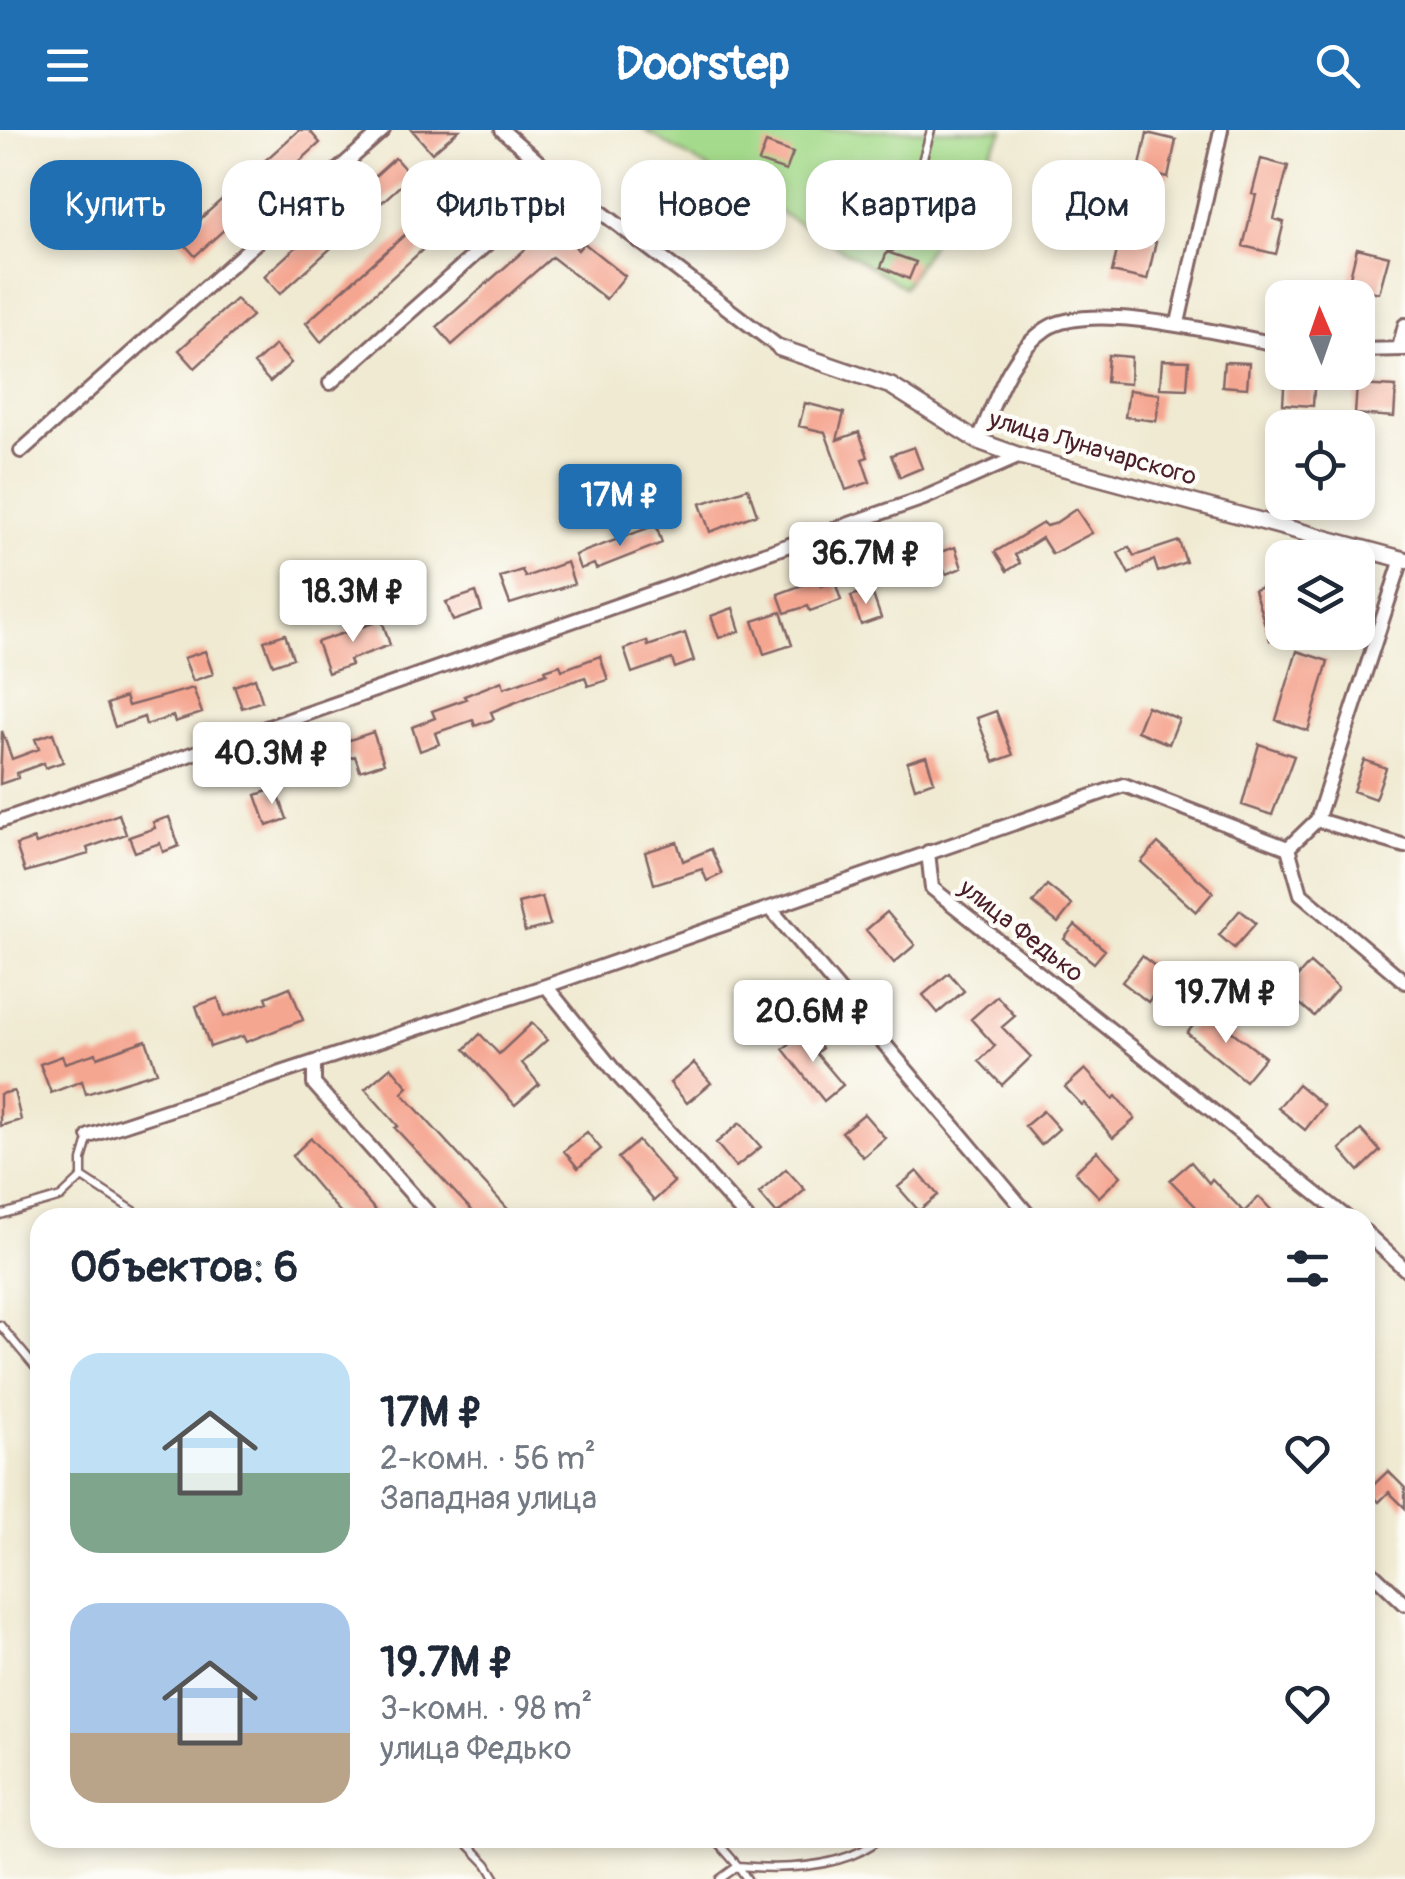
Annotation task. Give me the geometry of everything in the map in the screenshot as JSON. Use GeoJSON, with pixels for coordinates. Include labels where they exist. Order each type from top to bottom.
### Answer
{"type":"FeatureCollection","features":[{"type":"Feature","properties":{"kind":"street"},"geometry":{"type":"LineString","coordinates":[[20,451],[383,130]]}},
{"type":"Feature","properties":{"kind":"street"},"geometry":{"type":"LineString","coordinates":[[502,130],[536,160]]}},
{"type":"Feature","properties":{"kind":"street"},"geometry":{"type":"LineString","coordinates":[[1178,323],[1221,130]]}},
{"type":"Feature","properties":{"kind":"street"},"geometry":{"type":"LineString","coordinates":[[601,212],[780,348]]}},
{"type":"Feature","properties":{"kind":"street"},"geometry":{"type":"LineString","coordinates":[[330,383],[480,250]]}},
{"type":"Feature","properties":{"kind":"street"},"geometry":{"type":"LineString","coordinates":[[978,441],[1016,360],[1047,328],[1088,318],[1178,323],[1265,342]]}},
{"type":"Feature","properties":{"kind":"street"},"geometry":{"type":"LineString","coordinates":[[1375,349],[1402,348],[1405,325]]}},
{"type":"Feature","properties":{"kind":"street","name":"улица Луначарского"},"geometry":{"type":"LineString","coordinates":[[780,348],[891,386],[978,441],[1020,456],[1403,560]]}},
{"type":"Feature","properties":{"kind":"street"},"geometry":{"type":"LineString","coordinates":[[0,821],[906,505],[1020,456]]}},
{"type":"Feature","properties":{"kind":"street"},"geometry":{"type":"LineString","coordinates":[[1288,848],[1316,820],[1403,560]]}},
{"type":"Feature","properties":{"kind":"street"},"geometry":{"type":"LineString","coordinates":[[89,1136],[546,986],[1124,785],[1288,848]]}},
{"type":"Feature","properties":{"kind":"street"},"geometry":{"type":"LineString","coordinates":[[1316,820],[1405,846]]}},
{"type":"Feature","properties":{"kind":"street"},"geometry":{"type":"LineString","coordinates":[[1288,848],[1301,894],[1405,982]]}},
{"type":"Feature","properties":{"kind":"street","name":"улица Федько"},"geometry":{"type":"LineString","coordinates":[[928,852],[932,888],[1334,1208]]}},
{"type":"Feature","properties":{"kind":"street"},"geometry":{"type":"LineString","coordinates":[[770,908],[1023,1208]]}},
{"type":"Feature","properties":{"kind":"street"},"geometry":{"type":"LineString","coordinates":[[546,986],[621,1079],[738,1208]]}},
{"type":"Feature","properties":{"kind":"street"},"geometry":{"type":"LineString","coordinates":[[314,1062],[314,1084],[423,1208]]}},
{"type":"Feature","properties":{"kind":"street"},"geometry":{"type":"LineString","coordinates":[[1375,1242],[1405,1270]]}},
{"type":"Feature","properties":{"kind":"street"},"geometry":{"type":"LineString","coordinates":[[1375,1576],[1405,1604]]}},
{"type":"Feature","properties":{"kind":"lane"},"geometry":{"type":"LineString","coordinates":[[922,160],[931,130]]}},
{"type":"Feature","properties":{"kind":"lane"},"geometry":{"type":"LineString","coordinates":[[0,1214],[61,1197],[82,1177],[89,1136]]}},
{"type":"Feature","properties":{"kind":"lane"},"geometry":{"type":"LineString","coordinates":[[82,1177],[130,1208]]}},
{"type":"Feature","properties":{"kind":"lane"},"geometry":{"type":"LineString","coordinates":[[0,1325],[30,1361]]}},
{"type":"Feature","properties":{"kind":"lane"},"geometry":{"type":"LineString","coordinates":[[472,1848],[496,1879]]}},
{"type":"Feature","properties":{"kind":"lane"},"geometry":{"type":"LineString","coordinates":[[723,1848],[747,1879]]}},
{"type":"Feature","properties":{"kind":"lane"},"geometry":{"type":"LineString","coordinates":[[720,1879],[738,1866],[774,1870],[824,1862],[868,1848]]}},
{"type":"Feature","properties":{"kind":"green space"},"geometry":{"type":"Polygon","coordinates":[[[644,130],[1004,130],[985,160],[806,160],[806,228],[786,216],[786,160],[694,160],[644,130]]]}},
{"type":"Feature","properties":{"kind":"green space"},"geometry":{"type":"Polygon","coordinates":[[[843,250],[928,250],[904,287],[843,250]]]}},
{"type":"Feature","properties":{"kind":"building"},"geometry":{"type":"Polygon","coordinates":[[[299,130],[309,130],[320,143],[301,160],[266,160],[299,130]]]}},
{"type":"Feature","properties":{"kind":"building"},"geometry":{"type":"Polygon","coordinates":[[[412,130],[459,130],[432,153],[412,130]]]}},
{"type":"Feature","properties":{"kind":"building"},"geometry":{"type":"Polygon","coordinates":[[[1147,133],[1176,140],[1168,178],[1165,160],[1141,160],[1147,133]]]}},
{"type":"Feature","properties":{"kind":"building"},"geometry":{"type":"Polygon","coordinates":[[[766,143],[793,153],[786,171],[786,160],[760,160],[766,143]]]}},
{"type":"Feature","properties":{"kind":"building"},"geometry":{"type":"Polygon","coordinates":[[[395,158],[401,165],[401,185],[381,203],[381,171],[395,158]]]}},
{"type":"Feature","properties":{"kind":"building"},"geometry":{"type":"Polygon","coordinates":[[[1261,159],[1288,166],[1274,219],[1284,222],[1276,254],[1243,246],[1261,159]]]}},
{"type":"Feature","properties":{"kind":"building"},"geometry":{"type":"Polygon","coordinates":[[[222,199],[222,232],[202,250],[202,217],[222,199]]]}},
{"type":"Feature","properties":{"kind":"building"},"geometry":{"type":"Polygon","coordinates":[[[401,238],[401,250],[422,250],[321,342],[306,323],[401,238]]]}},
{"type":"Feature","properties":{"kind":"building"},"geometry":{"type":"Polygon","coordinates":[[[1357,248],[1389,256],[1379,293],[1375,292],[1375,280],[1349,280],[1357,248]]]}},
{"type":"Feature","properties":{"kind":"building"},"geometry":{"type":"Polygon","coordinates":[[[293,250],[329,250],[280,294],[264,276],[293,250]]]}},
{"type":"Feature","properties":{"kind":"building"},"geometry":{"type":"Polygon","coordinates":[[[524,250],[593,250],[625,276],[606,299],[552,257],[452,345],[437,327],[524,250]]]}},
{"type":"Feature","properties":{"kind":"building"},"geometry":{"type":"Polygon","coordinates":[[[1117,250],[1154,250],[1147,280],[1112,272],[1117,250]]]}},
{"type":"Feature","properties":{"kind":"building"},"geometry":{"type":"Polygon","coordinates":[[[887,252],[916,262],[909,279],[881,267],[887,252]]]}},
{"type":"Feature","properties":{"kind":"building"},"geometry":{"type":"Polygon","coordinates":[[[236,299],[252,316],[195,368],[179,350],[236,299]]]}},
{"type":"Feature","properties":{"kind":"building"},"geometry":{"type":"Polygon","coordinates":[[[275,345],[291,363],[270,382],[254,364],[275,345]]]}},
{"type":"Feature","properties":{"kind":"building"},"geometry":{"type":"Polygon","coordinates":[[[1108,355],[1131,357],[1130,384],[1106,382],[1108,355]]]}},
{"type":"Feature","properties":{"kind":"building"},"geometry":{"type":"Polygon","coordinates":[[[1162,360],[1189,361],[1187,389],[1160,388],[1162,360]]]}},
{"type":"Feature","properties":{"kind":"building"},"geometry":{"type":"Polygon","coordinates":[[[1224,362],[1249,363],[1247,388],[1222,386],[1224,362]]]}},
{"type":"Feature","properties":{"kind":"building"},"geometry":{"type":"Polygon","coordinates":[[[1396,387],[1394,417],[1375,416],[1375,410],[1355,410],[1357,390],[1396,387]]]}},
{"type":"Feature","properties":{"kind":"building"},"geometry":{"type":"Polygon","coordinates":[[[1129,390],[1160,394],[1156,421],[1125,417],[1129,390]]]}},
{"type":"Feature","properties":{"kind":"building"},"geometry":{"type":"Polygon","coordinates":[[[1284,390],[1314,390],[1313,406],[1283,404],[1284,390]]]}},
{"type":"Feature","properties":{"kind":"building"},"geometry":{"type":"Polygon","coordinates":[[[805,403],[844,413],[837,440],[859,432],[868,457],[862,459],[870,482],[846,490],[825,432],[799,426],[805,403]]]}},
{"type":"Feature","properties":{"kind":"building"},"geometry":{"type":"Polygon","coordinates":[[[914,447],[922,468],[900,477],[891,455],[914,447]]]}},
{"type":"Feature","properties":{"kind":"building"},"geometry":{"type":"Polygon","coordinates":[[[748,488],[757,514],[710,532],[700,504],[748,488]]]}},
{"type":"Feature","properties":{"kind":"building"},"geometry":{"type":"Polygon","coordinates":[[[1076,509],[1092,533],[1052,554],[1042,538],[1015,555],[1020,563],[1007,571],[995,552],[1043,523],[1054,524],[1076,509]]]}},
{"type":"Feature","properties":{"kind":"building"},"geometry":{"type":"Polygon","coordinates":[[[656,525],[662,543],[596,569],[594,564],[580,569],[575,555],[656,525]]]}},
{"type":"Feature","properties":{"kind":"building"},"geometry":{"type":"Polygon","coordinates":[[[1179,541],[1186,562],[1158,572],[1154,560],[1129,574],[1118,553],[1129,547],[1134,556],[1179,541]]]}},
{"type":"Feature","properties":{"kind":"building"},"geometry":{"type":"Polygon","coordinates":[[[955,547],[962,568],[909,582],[906,574],[880,583],[873,562],[892,555],[894,562],[914,555],[916,560],[955,547]]]}},
{"type":"Feature","properties":{"kind":"building"},"geometry":{"type":"Polygon","coordinates":[[[567,562],[574,584],[510,604],[500,577],[522,570],[525,577],[567,562]]]}},
{"type":"Feature","properties":{"kind":"building"},"geometry":{"type":"Polygon","coordinates":[[[818,579],[821,586],[835,582],[841,600],[810,611],[808,606],[785,613],[778,594],[818,579]]]}},
{"type":"Feature","properties":{"kind":"building"},"geometry":{"type":"Polygon","coordinates":[[[1265,586],[1265,624],[1254,590],[1265,586]]]}},
{"type":"Feature","properties":{"kind":"building"},"geometry":{"type":"Polygon","coordinates":[[[871,589],[881,618],[861,625],[851,596],[871,589]]]}},
{"type":"Feature","properties":{"kind":"building"},"geometry":{"type":"Polygon","coordinates":[[[476,592],[482,611],[453,621],[446,602],[476,592]]]}},
{"type":"Feature","properties":{"kind":"building"},"geometry":{"type":"Polygon","coordinates":[[[733,608],[740,631],[719,638],[711,616],[733,608]]]}},
{"type":"Feature","properties":{"kind":"building"},"geometry":{"type":"Polygon","coordinates":[[[781,612],[792,645],[764,654],[753,621],[781,612]]]}},
{"type":"Feature","properties":{"kind":"building"},"geometry":{"type":"Polygon","coordinates":[[[382,620],[390,645],[349,660],[351,665],[328,673],[317,642],[382,620]]]}},
{"type":"Feature","properties":{"kind":"building"},"geometry":{"type":"Polygon","coordinates":[[[685,633],[694,661],[675,668],[672,659],[632,673],[624,649],[647,641],[648,646],[685,633]]]}},
{"type":"Feature","properties":{"kind":"building"},"geometry":{"type":"Polygon","coordinates":[[[285,634],[293,658],[273,665],[264,641],[285,634]]]}},
{"type":"Feature","properties":{"kind":"building"},"geometry":{"type":"Polygon","coordinates":[[[205,651],[213,674],[193,681],[184,658],[205,651]]]}},
{"type":"Feature","properties":{"kind":"building"},"geometry":{"type":"Polygon","coordinates":[[[1297,651],[1328,661],[1308,731],[1276,720],[1297,651]]]}},
{"type":"Feature","properties":{"kind":"building"},"geometry":{"type":"Polygon","coordinates":[[[600,656],[608,680],[588,686],[585,677],[539,693],[491,712],[494,719],[475,726],[473,720],[435,733],[439,744],[420,751],[412,727],[435,718],[432,711],[502,681],[504,688],[560,665],[562,670],[600,656]]]}},
{"type":"Feature","properties":{"kind":"building"},"geometry":{"type":"Polygon","coordinates":[[[255,678],[262,701],[242,708],[234,686],[255,678]]]}},
{"type":"Feature","properties":{"kind":"building"},"geometry":{"type":"Polygon","coordinates":[[[193,688],[202,713],[175,722],[173,716],[146,725],[144,717],[115,727],[107,704],[125,697],[128,706],[193,688]]]}},
{"type":"Feature","properties":{"kind":"building"},"geometry":{"type":"Polygon","coordinates":[[[1147,706],[1179,719],[1169,744],[1137,731],[1147,706]]]}},
{"type":"Feature","properties":{"kind":"building"},"geometry":{"type":"Polygon","coordinates":[[[996,711],[1013,755],[994,762],[977,718],[996,711]]]}},
{"type":"Feature","properties":{"kind":"building"},"geometry":{"type":"Polygon","coordinates":[[[2,731],[12,759],[39,749],[35,739],[53,733],[63,762],[45,768],[44,763],[0,784],[2,731]]]}},
{"type":"Feature","properties":{"kind":"building"},"geometry":{"type":"Polygon","coordinates":[[[373,732],[384,763],[360,771],[355,756],[320,769],[311,745],[329,739],[332,746],[373,732]]]}},
{"type":"Feature","properties":{"kind":"building"},"geometry":{"type":"Polygon","coordinates":[[[1259,744],[1294,756],[1272,815],[1242,805],[1259,744]]]}},
{"type":"Feature","properties":{"kind":"building"},"geometry":{"type":"Polygon","coordinates":[[[926,756],[934,781],[915,788],[907,762],[926,756]]]}},
{"type":"Feature","properties":{"kind":"building"},"geometry":{"type":"Polygon","coordinates":[[[1364,760],[1386,768],[1375,799],[1353,791],[1364,760]]]}},
{"type":"Feature","properties":{"kind":"building"},"geometry":{"type":"Polygon","coordinates":[[[276,788],[287,819],[267,826],[256,795],[276,788]]]}},
{"type":"Feature","properties":{"kind":"building"},"geometry":{"type":"Polygon","coordinates":[[[119,814],[126,834],[87,848],[89,854],[25,872],[16,845],[34,839],[36,844],[119,814]]]}},
{"type":"Feature","properties":{"kind":"building"},"geometry":{"type":"Polygon","coordinates":[[[169,817],[179,846],[163,852],[160,843],[135,852],[129,837],[155,828],[153,822],[169,817]]]}},
{"type":"Feature","properties":{"kind":"building"},"geometry":{"type":"Polygon","coordinates":[[[677,842],[683,861],[711,849],[722,874],[707,881],[702,869],[654,884],[645,852],[677,842]]]}},
{"type":"Feature","properties":{"kind":"building"},"geometry":{"type":"Polygon","coordinates":[[[1158,843],[1213,892],[1196,912],[1141,862],[1158,843]]]}},
{"type":"Feature","properties":{"kind":"building"},"geometry":{"type":"Polygon","coordinates":[[[1047,885],[1072,905],[1058,923],[1033,903],[1047,885]]]}},
{"type":"Feature","properties":{"kind":"building"},"geometry":{"type":"Polygon","coordinates":[[[542,897],[550,925],[525,932],[518,903],[542,897]]]}},
{"type":"Feature","properties":{"kind":"building"},"geometry":{"type":"Polygon","coordinates":[[[1240,910],[1256,923],[1234,948],[1219,935],[1240,910]]]}},
{"type":"Feature","properties":{"kind":"building"},"geometry":{"type":"Polygon","coordinates":[[[887,912],[915,945],[894,963],[866,930],[887,912]]]}},
{"type":"Feature","properties":{"kind":"building"},"geometry":{"type":"Polygon","coordinates":[[[1075,925],[1105,950],[1094,963],[1064,939],[1075,925]]]}},
{"type":"Feature","properties":{"kind":"building"},"geometry":{"type":"Polygon","coordinates":[[[1142,956],[1168,976],[1148,1002],[1122,982],[1142,956]]]}},
{"type":"Feature","properties":{"kind":"building"},"geometry":{"type":"Polygon","coordinates":[[[1310,963],[1338,988],[1314,1016],[1285,991],[1310,963]]]}},
{"type":"Feature","properties":{"kind":"building"},"geometry":{"type":"Polygon","coordinates":[[[949,973],[964,991],[938,1013],[923,995],[949,973]]]}},
{"type":"Feature","properties":{"kind":"building"},"geometry":{"type":"Polygon","coordinates":[[[290,987],[303,1020],[246,1042],[243,1036],[210,1047],[196,1006],[218,998],[224,1017],[268,1002],[266,997],[290,987]]]}},
{"type":"Feature","properties":{"kind":"building"},"geometry":{"type":"Polygon","coordinates":[[[997,996],[1015,1016],[1002,1027],[1031,1057],[1002,1085],[979,1061],[995,1046],[971,1019],[997,996]]]}},
{"type":"Feature","properties":{"kind":"building"},"geometry":{"type":"Polygon","coordinates":[[[764,997],[779,1014],[760,1031],[745,1013],[764,997]]]}},
{"type":"Feature","properties":{"kind":"building"},"geometry":{"type":"Polygon","coordinates":[[[1205,1011],[1265,1057],[1245,1081],[1187,1033],[1205,1011]]]}},
{"type":"Feature","properties":{"kind":"building"},"geometry":{"type":"Polygon","coordinates":[[[532,1023],[547,1040],[522,1063],[539,1084],[515,1105],[465,1049],[480,1034],[499,1054],[532,1023]]]}},
{"type":"Feature","properties":{"kind":"building"},"geometry":{"type":"Polygon","coordinates":[[[807,1030],[822,1048],[816,1053],[843,1085],[824,1101],[783,1049],[807,1030]]]}},
{"type":"Feature","properties":{"kind":"building"},"geometry":{"type":"Polygon","coordinates":[[[146,1040],[157,1072],[86,1094],[82,1081],[51,1093],[40,1064],[62,1056],[65,1063],[96,1053],[97,1057],[146,1040]]]}},
{"type":"Feature","properties":{"kind":"building"},"geometry":{"type":"Polygon","coordinates":[[[694,1063],[711,1083],[687,1103],[670,1083],[694,1063]]]}},
{"type":"Feature","properties":{"kind":"building"},"geometry":{"type":"Polygon","coordinates":[[[391,1067],[408,1087],[402,1093],[507,1208],[470,1208],[395,1128],[398,1126],[365,1089],[391,1067]]]}},
{"type":"Feature","properties":{"kind":"building"},"geometry":{"type":"Polygon","coordinates":[[[1085,1069],[1135,1119],[1113,1138],[1065,1087],[1085,1069]]]}},
{"type":"Feature","properties":{"kind":"building"},"geometry":{"type":"Polygon","coordinates":[[[1298,1084],[1324,1106],[1305,1130],[1278,1108],[1298,1084]]]}},
{"type":"Feature","properties":{"kind":"building"},"geometry":{"type":"Polygon","coordinates":[[[14,1091],[21,1120],[0,1126],[0,1094],[14,1091]]]}},
{"type":"Feature","properties":{"kind":"building"},"geometry":{"type":"Polygon","coordinates":[[[1043,1111],[1059,1129],[1041,1145],[1025,1126],[1043,1111]]]}},
{"type":"Feature","properties":{"kind":"building"},"geometry":{"type":"Polygon","coordinates":[[[864,1114],[885,1138],[863,1157],[842,1132],[864,1114]]]}},
{"type":"Feature","properties":{"kind":"building"},"geometry":{"type":"Polygon","coordinates":[[[740,1123],[761,1147],[736,1167],[716,1143],[740,1123]]]}},
{"type":"Feature","properties":{"kind":"building"},"geometry":{"type":"Polygon","coordinates":[[[1361,1130],[1380,1151],[1359,1171],[1340,1149],[1361,1130]]]}},
{"type":"Feature","properties":{"kind":"building"},"geometry":{"type":"Polygon","coordinates":[[[587,1132],[601,1149],[578,1168],[564,1151],[587,1132]]]}},
{"type":"Feature","properties":{"kind":"building"},"geometry":{"type":"Polygon","coordinates":[[[311,1138],[373,1208],[337,1208],[292,1156],[311,1138]]]}},
{"type":"Feature","properties":{"kind":"building"},"geometry":{"type":"Polygon","coordinates":[[[638,1141],[674,1182],[654,1201],[618,1158],[638,1141]]]}},
{"type":"Feature","properties":{"kind":"building"},"geometry":{"type":"Polygon","coordinates":[[[1097,1151],[1121,1176],[1099,1197],[1075,1172],[1097,1151]]]}},
{"type":"Feature","properties":{"kind":"building"},"geometry":{"type":"Polygon","coordinates":[[[1191,1162],[1209,1183],[1212,1179],[1240,1208],[1197,1208],[1170,1180],[1191,1162]]]}},
{"type":"Feature","properties":{"kind":"building"},"geometry":{"type":"Polygon","coordinates":[[[786,1169],[805,1190],[784,1208],[772,1208],[759,1193],[786,1169]]]}},
{"type":"Feature","properties":{"kind":"building"},"geometry":{"type":"Polygon","coordinates":[[[917,1171],[938,1195],[923,1208],[916,1208],[898,1187],[917,1171]]]}},
{"type":"Feature","properties":{"kind":"building"},"geometry":{"type":"Polygon","coordinates":[[[1259,1197],[1269,1208],[1248,1208],[1259,1197]]]}},
{"type":"Feature","properties":{"kind":"building"},"geometry":{"type":"Polygon","coordinates":[[[1388,1471],[1405,1488],[1405,1508],[1389,1492],[1379,1502],[1375,1498],[1375,1483],[1388,1471]]]}}]}
